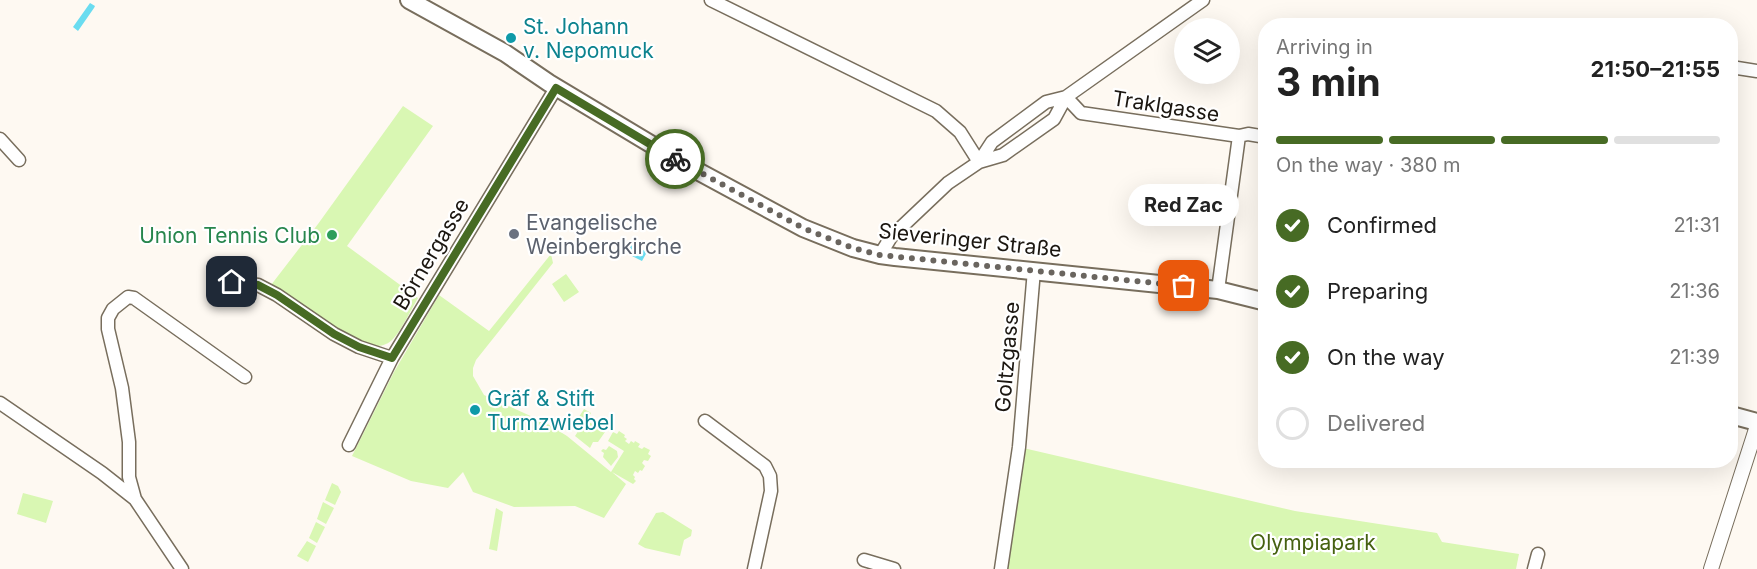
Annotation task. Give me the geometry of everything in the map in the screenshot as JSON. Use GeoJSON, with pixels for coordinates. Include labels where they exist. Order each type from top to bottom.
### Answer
{"type":"FeatureCollection","features":[{"type":"Feature","properties":{"kind":"main road","name":"Sieveringer Straße"},"geometry":{"type":"LineString","coordinates":[[409,0],[423,4],[505,53],[556,88],[679,161],[803,228],[853,248],[880,255],[1218,290],[1258,300]]}},
{"type":"Feature","properties":{"kind":"main road"},"geometry":{"type":"LineString","coordinates":[[1738,417],[1757,424]]}},
{"type":"Feature","properties":{"kind":"street"},"geometry":{"type":"LineString","coordinates":[[711,0],[936,111],[960,132],[979,162]]}},
{"type":"Feature","properties":{"kind":"street"},"geometry":{"type":"LineString","coordinates":[[979,162],[992,142],[1046,102],[1066,97],[1203,0]]}},
{"type":"Feature","properties":{"kind":"street"},"geometry":{"type":"LineString","coordinates":[[1738,68],[1757,71]]}},
{"type":"Feature","properties":{"kind":"street","name":"Börnergasse"},"geometry":{"type":"LineString","coordinates":[[349,445],[392,358],[556,88]]}},
{"type":"Feature","properties":{"kind":"street"},"geometry":{"type":"LineString","coordinates":[[880,255],[891,237],[948,183],[979,162],[1003,155],[1054,119],[1066,97]]}},
{"type":"Feature","properties":{"kind":"street","name":"Traklgasse"},"geometry":{"type":"LineString","coordinates":[[1066,97],[1081,113],[1239,136],[1248,134],[1258,136]]}},
{"type":"Feature","properties":{"kind":"street"},"geometry":{"type":"LineString","coordinates":[[1218,290],[1239,136]]}},
{"type":"Feature","properties":{"kind":"street"},"geometry":{"type":"LineString","coordinates":[[0,139],[19,160]]}},
{"type":"Feature","properties":{"kind":"street","name":"Goltzgasse"},"geometry":{"type":"LineString","coordinates":[[1001,569],[1019,447],[1034,270]]}},
{"type":"Feature","properties":{"kind":"street"},"geometry":{"type":"LineString","coordinates":[[232,282],[258,285],[277,295],[334,334],[359,347],[392,358]]}},
{"type":"Feature","properties":{"kind":"street"},"geometry":{"type":"LineString","coordinates":[[135,499],[129,477],[129,442],[122,388],[108,329],[108,318],[113,309],[128,297],[140,301],[245,377]]}},
{"type":"Feature","properties":{"kind":"street"},"geometry":{"type":"LineString","coordinates":[[0,403],[92,466],[135,499],[182,569]]}},
{"type":"Feature","properties":{"kind":"street"},"geometry":{"type":"LineString","coordinates":[[705,421],[765,466],[770,476],[771,491],[754,569]]}},
{"type":"Feature","properties":{"kind":"street"},"geometry":{"type":"LineString","coordinates":[[1711,569],[1757,424]]}},
{"type":"Feature","properties":{"kind":"street"},"geometry":{"type":"LineString","coordinates":[[1534,569],[1538,554]]}},
{"type":"Feature","properties":{"kind":"street"},"geometry":{"type":"LineString","coordinates":[[864,560],[894,569]]}},
{"type":"Feature","properties":{"kind":"green space","name":"Union Tennis Club"},"geometry":{"type":"Polygon","coordinates":[[[403,106],[433,126],[347,246],[418,298],[392,340],[382,345],[364,346],[278,292],[277,288],[271,285],[403,106]]]}},
{"type":"Feature","properties":{"kind":"green space"},"geometry":{"type":"Polygon","coordinates":[[[551,254],[553,263],[476,360],[473,376],[484,395],[546,423],[567,436],[611,472],[624,451],[608,441],[613,432],[617,434],[619,431],[625,435],[627,439],[625,441],[629,444],[635,441],[640,444],[638,447],[650,450],[648,454],[651,456],[648,461],[644,460],[642,463],[645,466],[642,471],[638,473],[635,471],[633,475],[636,481],[633,484],[612,472],[626,484],[604,518],[575,506],[514,507],[473,492],[463,472],[448,488],[411,481],[352,456],[394,372],[439,295],[489,331],[551,254]]]}},
{"type":"Feature","properties":{"kind":"green space"},"geometry":{"type":"Polygon","coordinates":[[[566,274],[579,292],[564,302],[552,284],[566,274]]]}},
{"type":"Feature","properties":{"kind":"green space"},"geometry":{"type":"Polygon","coordinates":[[[584,409],[591,413],[586,420],[605,432],[598,442],[593,442],[590,448],[575,436],[581,427],[575,423],[584,409]]]}},
{"type":"Feature","properties":{"kind":"green space"},"geometry":{"type":"Polygon","coordinates":[[[609,446],[617,451],[618,457],[611,466],[601,451],[606,450],[609,446]]]}},
{"type":"Feature","properties":{"kind":"green space","name":"Olympiapark"},"geometry":{"type":"Polygon","coordinates":[[[1019,447],[1295,511],[1437,533],[1442,542],[1519,554],[1516,569],[1001,569],[1019,447]]]}},
{"type":"Feature","properties":{"kind":"green space"},"geometry":{"type":"Polygon","coordinates":[[[332,483],[338,486],[341,492],[335,505],[325,500],[332,483]]]}},
{"type":"Feature","properties":{"kind":"green space"},"geometry":{"type":"Polygon","coordinates":[[[23,493],[53,501],[46,523],[17,514],[23,493]]]}},
{"type":"Feature","properties":{"kind":"green space"},"geometry":{"type":"Polygon","coordinates":[[[323,502],[334,508],[326,524],[317,519],[323,502]]]}},
{"type":"Feature","properties":{"kind":"green space"},"geometry":{"type":"Polygon","coordinates":[[[496,508],[503,512],[497,551],[489,549],[496,508]]]}},
{"type":"Feature","properties":{"kind":"green space"},"geometry":{"type":"Polygon","coordinates":[[[663,512],[692,530],[691,536],[684,540],[680,556],[645,548],[638,544],[656,513],[663,512]]]}},
{"type":"Feature","properties":{"kind":"green space"},"geometry":{"type":"Polygon","coordinates":[[[316,522],[325,527],[317,543],[309,538],[316,522]]]}},
{"type":"Feature","properties":{"kind":"green space"},"geometry":{"type":"Polygon","coordinates":[[[307,541],[316,546],[308,562],[297,556],[307,541]]]}},
{"type":"Feature","properties":{"kind":"water"},"geometry":{"type":"Polygon","coordinates":[[[90,3],[95,6],[78,31],[73,27],[90,3]]]}},
{"type":"Feature","properties":{"kind":"water"},"geometry":{"type":"Polygon","coordinates":[[[627,242],[647,252],[642,261],[622,251],[627,242]]]}},
{"type":"Feature","properties":{"kind":"way so far"},"geometry":{"type":"LineString","coordinates":[[675,159],[803,228],[853,248],[880,255],[1184,286]]}},
{"type":"Feature","properties":{"kind":"place","name":"St. Johann v. Nepomuck"},"geometry":{"type":"Point","coordinates":[511,38]}},
{"type":"Feature","properties":{"kind":"place","name":"Evangelische Weinbergkirche"},"geometry":{"type":"Point","coordinates":[514,234]}},
{"type":"Feature","properties":{"kind":"place","name":"Union Tennis Club"},"geometry":{"type":"Point","coordinates":[332,235]}},
{"type":"Feature","properties":{"kind":"place","name":"Red Zac"},"geometry":{"type":"Point","coordinates":[1184,286]}},
{"type":"Feature","properties":{"kind":"place","name":"Gräf & Stift Turmzwiebel"},"geometry":{"type":"Point","coordinates":[475,410]}},
{"type":"Feature","properties":{"kind":"route"},"geometry":{"type":"LineString","coordinates":[[232,282],[258,285],[277,295],[334,334],[359,347],[392,358],[556,88],[675,159]]}}]}
